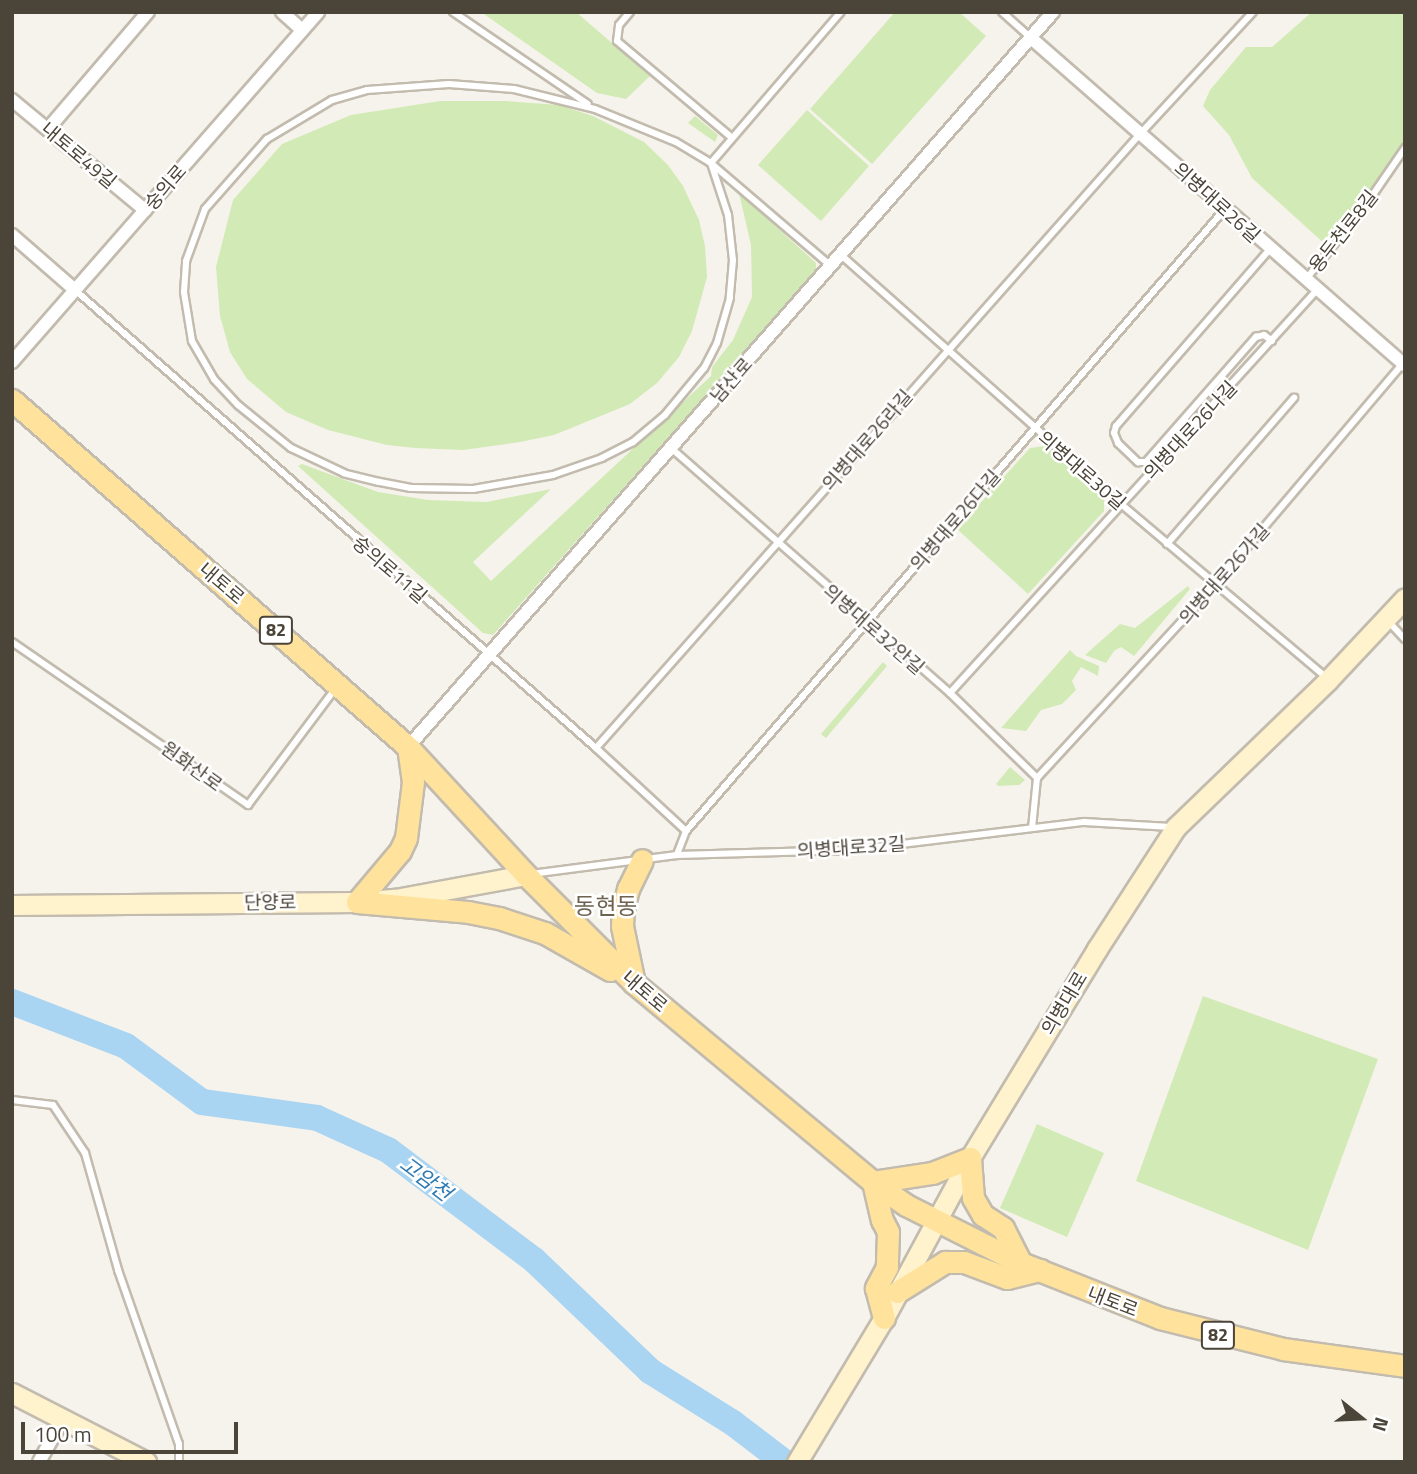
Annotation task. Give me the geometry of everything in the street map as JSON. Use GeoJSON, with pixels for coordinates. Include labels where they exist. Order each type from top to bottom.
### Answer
{"type":"FeatureCollection","features":[{"type":"Feature","properties":{"kind":"main road","name":"내토로"},"geometry":{"type":"LineString","coordinates":[[12,400],[408,747],[526,874],[634,983],[873,1182],[935,1221],[1105,1299],[1212,1334],[1283,1349],[1405,1366]]}},
{"type":"Feature","properties":{"kind":"main road"},"geometry":{"type":"LineString","coordinates":[[357,902],[400,850],[406,838],[413,782],[408,747]]}},
{"type":"Feature","properties":{"kind":"main road"},"geometry":{"type":"LineString","coordinates":[[634,983],[622,926],[623,909],[628,889],[642,860]]}},
{"type":"Feature","properties":{"kind":"main road"},"geometry":{"type":"LineString","coordinates":[[357,902],[468,912],[499,919],[545,933],[634,983]]}},
{"type":"Feature","properties":{"kind":"main road"},"geometry":{"type":"LineString","coordinates":[[884,1318],[876,1288],[887,1267],[888,1232],[882,1220],[873,1182],[932,1173],[971,1158],[973,1198],[983,1215],[1003,1228],[1030,1266],[1007,1278],[964,1262],[945,1262],[897,1292]]}},
{"type":"Feature","properties":{"kind":"street"},"geometry":{"type":"LineString","coordinates":[[48,129],[148,12]]}},
{"type":"Feature","properties":{"kind":"street"},"geometry":{"type":"LineString","coordinates":[[282,12],[302,30]]}},
{"type":"Feature","properties":{"kind":"street","name":"숭의로"},"geometry":{"type":"LineString","coordinates":[[12,362],[318,12]]}},
{"type":"Feature","properties":{"kind":"street","name":"남산로"},"geometry":{"type":"LineString","coordinates":[[408,747],[1053,12]]}},
{"type":"Feature","properties":{"kind":"street","name":"의병대로26길"},"geometry":{"type":"LineString","coordinates":[[1031,38],[1404,364]]}},
{"type":"Feature","properties":{"kind":"street","name":"내토로49길"},"geometry":{"type":"LineString","coordinates":[[12,100],[145,210]]}},
{"type":"Feature","properties":{"kind":"street"},"geometry":{"type":"LineString","coordinates":[[12,234],[75,290]]}},
{"type":"Feature","properties":{"kind":"street","name":"의병대로"},"geometry":{"type":"LineString","coordinates":[[797,1462],[884,1318],[971,1158],[1104,938],[1176,827],[1328,680],[1405,598]]}},
{"type":"Feature","properties":{"kind":"street","name":"단양로"},"geometry":{"type":"LineString","coordinates":[[12,905],[357,902],[395,899],[526,874]]}},
{"type":"Feature","properties":{"kind":"street"},"geometry":{"type":"LineString","coordinates":[[12,1393],[146,1462]]}},
{"type":"Feature","properties":{"kind":"street"},"geometry":{"type":"LineString","coordinates":[[39,1462],[64,1419]]}},
{"type":"Feature","properties":{"kind":"lane"},"geometry":{"type":"LineString","coordinates":[[453,12],[595,109]]}},
{"type":"Feature","properties":{"kind":"lane"},"geometry":{"type":"LineString","coordinates":[[630,12],[619,25],[617,41],[732,138]]}},
{"type":"Feature","properties":{"kind":"lane"},"geometry":{"type":"LineString","coordinates":[[711,163],[841,12]]}},
{"type":"Feature","properties":{"kind":"lane"},"geometry":{"type":"LineString","coordinates":[[1002,12],[1031,38]]}},
{"type":"Feature","properties":{"kind":"lane","name":"의병대로26라길"},"geometry":{"type":"LineString","coordinates":[[596,748],[947,350],[1253,12]]}},
{"type":"Feature","properties":{"kind":"lane"},"geometry":{"type":"LineString","coordinates":[[711,163],[722,188],[733,260],[730,298],[717,343],[688,390],[666,415],[633,442],[602,458],[553,475],[473,489],[420,488],[344,473],[291,448],[238,405],[214,379],[192,341],[186,321],[184,276],[186,261],[205,209],[267,139],[332,100],[368,90],[407,85],[494,86],[556,97],[595,109],[676,142],[711,163],[831,266]]}},
{"type":"Feature","properties":{"kind":"lane","name":"용두천로8길"},"geometry":{"type":"LineString","coordinates":[[1305,280],[1370,200],[1405,148]]}},
{"type":"Feature","properties":{"kind":"lane","name":"의병대로26다길"},"geometry":{"type":"LineString","coordinates":[[686,831],[1225,209]]}},
{"type":"Feature","properties":{"kind":"lane"},"geometry":{"type":"LineString","coordinates":[[1270,249],[1116,426],[1115,439],[1139,462],[1146,463],[1256,337],[1264,335],[1272,341]]}},
{"type":"Feature","properties":{"kind":"lane","name":"의병대로30길"},"geometry":{"type":"LineString","coordinates":[[841,255],[1121,505],[1328,680]]}},
{"type":"Feature","properties":{"kind":"lane","name":"숭의로11길"},"geometry":{"type":"LineString","coordinates":[[75,290],[596,748],[686,831]]}},
{"type":"Feature","properties":{"kind":"lane","name":"의병대로26나길"},"geometry":{"type":"LineString","coordinates":[[950,694],[1317,290]]}},
{"type":"Feature","properties":{"kind":"lane","name":"의병대로26가길"},"geometry":{"type":"LineString","coordinates":[[1037,778],[1215,585],[1404,364]]}},
{"type":"Feature","properties":{"kind":"lane"},"geometry":{"type":"LineString","coordinates":[[1167,544],[1294,398]]}},
{"type":"Feature","properties":{"kind":"lane","name":"의병대로32안길"},"geometry":{"type":"LineString","coordinates":[[671,448],[950,694],[1037,778]]}},
{"type":"Feature","properties":{"kind":"lane"},"geometry":{"type":"LineString","coordinates":[[1386,618],[1405,639]]}},
{"type":"Feature","properties":{"kind":"lane","name":"원화산로"},"geometry":{"type":"LineString","coordinates":[[12,642],[248,805],[338,685]]}},
{"type":"Feature","properties":{"kind":"lane"},"geometry":{"type":"LineString","coordinates":[[1032,828],[1037,778]]}},
{"type":"Feature","properties":{"kind":"lane","name":"의병대로32길"},"geometry":{"type":"LineString","coordinates":[[526,874],[677,855],[852,850],[1084,822],[1176,827]]}},
{"type":"Feature","properties":{"kind":"lane"},"geometry":{"type":"LineString","coordinates":[[677,855],[686,831]]}},
{"type":"Feature","properties":{"kind":"lane"},"geometry":{"type":"LineString","coordinates":[[12,1100],[52,1105],[85,1153],[118,1270],[179,1444],[179,1462]]}},
{"type":"Feature","properties":{"kind":"green space"},"geometry":{"type":"Polygon","coordinates":[[[481,12],[576,12],[650,76],[626,99],[597,93],[481,12]]]}},
{"type":"Feature","properties":{"kind":"green space"},"geometry":{"type":"Polygon","coordinates":[[[895,12],[959,12],[986,36],[872,164],[810,109],[895,12]]]}},
{"type":"Feature","properties":{"kind":"green space"},"geometry":{"type":"Polygon","coordinates":[[[1312,12],[1405,12],[1405,143],[1327,246],[1252,178],[1229,135],[1203,106],[1210,90],[1246,47],[1272,47],[1312,12]]]}},
{"type":"Feature","properties":{"kind":"green space"},"geometry":{"type":"Polygon","coordinates":[[[440,101],[505,101],[559,105],[593,116],[644,142],[668,165],[683,186],[699,220],[705,246],[707,277],[692,331],[679,357],[657,383],[630,404],[554,435],[520,442],[463,450],[387,445],[328,430],[286,412],[247,379],[230,352],[220,316],[216,267],[233,200],[282,144],[351,115],[440,101]]]}},
{"type":"Feature","properties":{"kind":"green space"},"geometry":{"type":"Polygon","coordinates":[[[807,110],[869,166],[821,221],[758,165],[807,110]]]}},
{"type":"Feature","properties":{"kind":"green space"},"geometry":{"type":"Polygon","coordinates":[[[695,116],[718,135],[715,142],[688,123],[695,116]]]}},
{"type":"Feature","properties":{"kind":"green space"},"geometry":{"type":"Polygon","coordinates":[[[739,193],[816,263],[816,271],[493,635],[483,633],[298,466],[302,464],[378,492],[428,500],[487,502],[551,489],[473,562],[491,581],[711,376],[712,367],[733,340],[752,297],[751,245],[739,193]]]}},
{"type":"Feature","properties":{"kind":"green space"},"geometry":{"type":"Polygon","coordinates":[[[1046,446],[1104,498],[1104,511],[1028,594],[957,529],[1030,448],[1046,446]]]}},
{"type":"Feature","properties":{"kind":"green space"},"geometry":{"type":"Polygon","coordinates":[[[1188,586],[1190,589],[1134,656],[1121,647],[1114,651],[1106,663],[1085,655],[1120,624],[1135,628],[1188,586]]]}},
{"type":"Feature","properties":{"kind":"green space"},"geometry":{"type":"Polygon","coordinates":[[[1070,650],[1076,656],[1099,666],[1098,676],[1081,667],[1072,681],[1076,690],[1062,704],[1041,710],[1026,731],[1001,728],[1070,650]]]}},
{"type":"Feature","properties":{"kind":"green space"},"geometry":{"type":"Polygon","coordinates":[[[883,662],[887,666],[826,738],[821,734],[883,662]]]}},
{"type":"Feature","properties":{"kind":"green space"},"geometry":{"type":"Polygon","coordinates":[[[1010,767],[1025,780],[1019,785],[998,786],[996,784],[1010,767]]]}},
{"type":"Feature","properties":{"kind":"green space"},"geometry":{"type":"Polygon","coordinates":[[[1203,996],[1378,1059],[1308,1250],[1136,1181],[1203,996]]]}},
{"type":"Feature","properties":{"kind":"green space"},"geometry":{"type":"Polygon","coordinates":[[[1037,1124],[1104,1153],[1067,1237],[1000,1208],[1037,1124]]]}},
{"type":"Feature","properties":{"kind":"waterway","name":"고암천"},"geometry":{"type":"LineString","coordinates":[[12,1002],[126,1046],[202,1102],[317,1118],[388,1150],[534,1260],[650,1371],[733,1423],[784,1462]]}},
{"type":"Feature","properties":{"kind":"district","name":"동현동"},"geometry":{"type":"Point","coordinates":[606,906]}}]}
